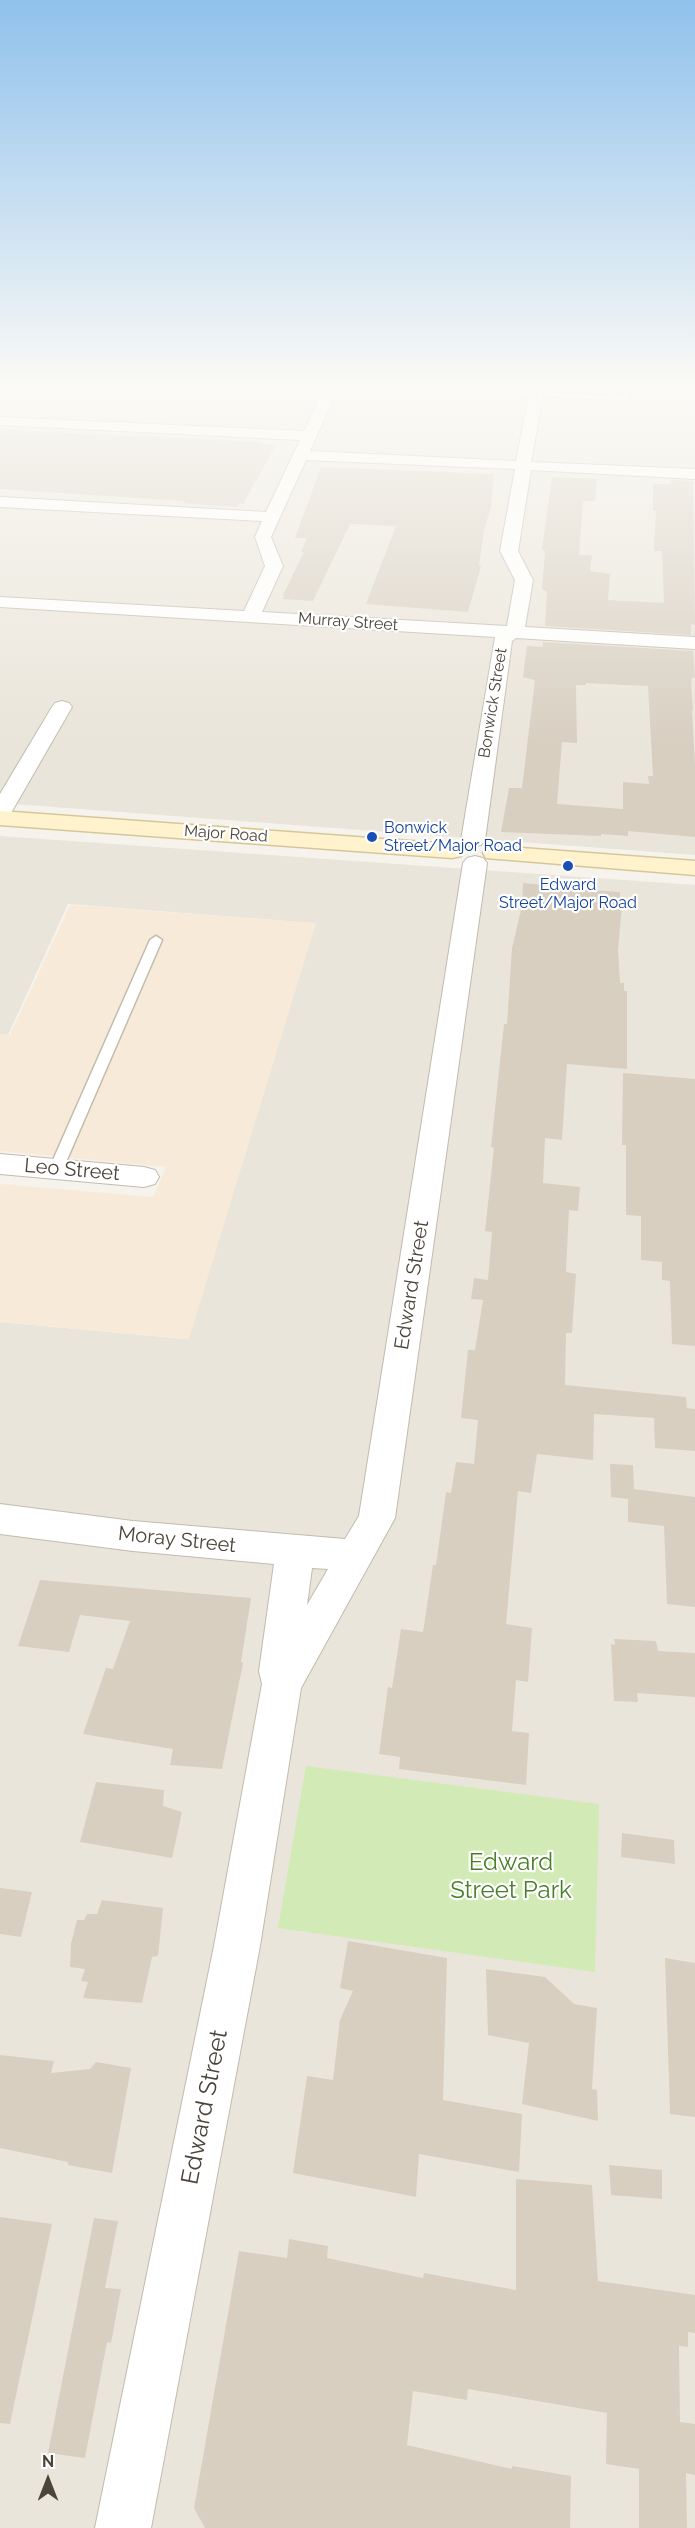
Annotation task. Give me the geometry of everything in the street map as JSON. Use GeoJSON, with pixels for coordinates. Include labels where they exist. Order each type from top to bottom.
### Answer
{"type":"FeatureCollection","features":[{"type":"Feature","properties":{"kind":"street"},"geometry":{"type":"LineString","coordinates":[[90,507],[272,517]]}},
{"type":"Feature","properties":{"kind":"street"},"geometry":{"type":"LineString","coordinates":[[251,616],[274,566],[263,537],[277,507]]}},
{"type":"Feature","properties":{"kind":"street","name":"Bonwick Street"},"geometry":{"type":"LineString","coordinates":[[474,852],[503,639],[508,632],[516,628],[524,580],[509,551],[516,507]]}},
{"type":"Feature","properties":{"kind":"street","name":"Murray Street"},"geometry":{"type":"LineString","coordinates":[[0,602],[695,642]]}},
{"type":"Feature","properties":{"kind":"street"},"geometry":{"type":"LineString","coordinates":[[0,813],[62,707]]}},
{"type":"Feature","properties":{"kind":"street","name":"Major Road"},"geometry":{"type":"LineString","coordinates":[[0,818],[695,868]]}},
{"type":"Feature","properties":{"kind":"street","name":"Edward Street"},"geometry":{"type":"LineString","coordinates":[[123,2528],[237,1946],[282,1685],[377,1518],[474,852]]}},
{"type":"Feature","properties":{"kind":"street","name":"Leo Street"},"geometry":{"type":"LineString","coordinates":[[0,1164],[144,1177]]}},
{"type":"Feature","properties":{"kind":"street","name":"Moray Street"},"geometry":{"type":"LineString","coordinates":[[0,1519],[132,1536],[355,1556]]}},
{"type":"Feature","properties":{"kind":"street","name":"Edward Street"},"geometry":{"type":"LineString","coordinates":[[282,1685],[279,1671],[295,1551]]}},
{"type":"Feature","properties":{"kind":"lane"},"geometry":{"type":"LineString","coordinates":[[56,1169],[156,939]]}},
{"type":"Feature","properties":{"kind":"shaded area"},"geometry":{"type":"Polygon","coordinates":[[[0,507],[695,507],[695,855],[0,803],[0,507]]]}},
{"type":"Feature","properties":{"kind":"shaded area"},"geometry":{"type":"Polygon","coordinates":[[[0,836],[695,885],[695,2528],[0,2528],[0,1322],[185,1339],[313,923],[68,904],[8,1035],[0,1034],[0,836]]]}},
{"type":"Feature","properties":{"kind":"shaded area"},"geometry":{"type":"Polygon","coordinates":[[[70,905],[316,923],[189,1339],[0,1322],[0,1184],[153,1197],[166,1167],[0,1151],[0,1034],[10,1035],[70,905]]]}},
{"type":"Feature","properties":{"kind":"green space","name":"Edward Street Park"},"geometry":{"type":"Polygon","coordinates":[[[306,1766],[599,1804],[595,1972],[278,1928],[306,1766]]]}},
{"type":"Feature","properties":{"kind":"building"},"geometry":{"type":"Polygon","coordinates":[[[306,507],[491,507],[484,530],[479,565],[481,566],[468,612],[366,604],[396,526],[350,524],[313,601],[283,599],[304,552],[301,552],[307,538],[295,538],[306,507]]]}},
{"type":"Feature","properties":{"kind":"building"},"geometry":{"type":"Polygon","coordinates":[[[548,507],[583,507],[579,555],[592,555],[590,571],[610,574],[608,600],[664,603],[662,551],[654,551],[656,511],[653,511],[653,507],[693,507],[695,625],[691,624],[691,635],[545,626],[547,592],[542,589],[545,551],[542,550],[548,507]]]}},
{"type":"Feature","properties":{"kind":"building"},"geometry":{"type":"Polygon","coordinates":[[[543,642],[693,651],[695,678],[692,677],[691,683],[695,765],[695,837],[628,831],[628,836],[501,832],[509,788],[522,788],[535,680],[523,677],[527,646],[543,647],[543,642]],[[586,683],[586,685],[576,685],[577,743],[562,742],[557,804],[623,809],[623,782],[649,784],[648,776],[653,776],[648,686],[586,683]]]}},
{"type":"Feature","properties":{"kind":"building"},"geometry":{"type":"Polygon","coordinates":[[[523,883],[545,885],[545,887],[620,892],[620,905],[622,905],[618,950],[620,983],[624,983],[624,991],[627,991],[627,1069],[567,1064],[562,1140],[545,1138],[543,1183],[580,1187],[578,1211],[569,1210],[566,1272],[576,1274],[572,1333],[566,1333],[565,1385],[686,1397],[687,1408],[695,1409],[695,1451],[655,1448],[654,1418],[594,1414],[593,1460],[537,1454],[531,1493],[518,1491],[506,1624],[532,1628],[528,1682],[516,1680],[512,1731],[529,1733],[526,1785],[399,1769],[400,1757],[379,1754],[388,1687],[392,1688],[401,1629],[423,1632],[433,1565],[436,1565],[446,1492],[451,1493],[456,1462],[474,1464],[478,1420],[461,1418],[468,1350],[475,1350],[483,1300],[471,1299],[474,1278],[488,1280],[492,1232],[485,1231],[494,1148],[491,1147],[504,1024],[507,1024],[512,948],[522,906],[523,883]]]}},
{"type":"Feature","properties":{"kind":"building"},"geometry":{"type":"Polygon","coordinates":[[[623,1073],[695,1079],[695,1346],[672,1344],[670,1281],[662,1280],[662,1262],[641,1260],[641,1216],[626,1215],[626,1145],[622,1145],[623,1073]]]}},
{"type":"Feature","properties":{"kind":"building"},"geometry":{"type":"Polygon","coordinates":[[[610,1464],[633,1465],[634,1489],[695,1497],[695,1607],[667,1604],[664,1526],[628,1522],[628,1499],[611,1497],[610,1464]]]}},
{"type":"Feature","properties":{"kind":"building"},"geometry":{"type":"Polygon","coordinates":[[[40,1580],[251,1598],[241,1662],[243,1663],[222,1769],[170,1765],[173,1749],[83,1734],[106,1668],[113,1669],[130,1621],[80,1615],[69,1652],[18,1646],[40,1580]]]}},
{"type":"Feature","properties":{"kind":"building"},"geometry":{"type":"Polygon","coordinates":[[[614,1639],[656,1641],[658,1651],[695,1653],[695,1697],[637,1693],[638,1702],[614,1701],[611,1644],[615,1645],[614,1639]]]}},
{"type":"Feature","properties":{"kind":"building"},"geometry":{"type":"Polygon","coordinates":[[[96,1782],[164,1790],[163,1806],[182,1812],[172,1858],[80,1842],[96,1782]]]}},
{"type":"Feature","properties":{"kind":"building"},"geometry":{"type":"Polygon","coordinates":[[[622,1833],[674,1840],[675,1864],[621,1857],[622,1833]]]}},
{"type":"Feature","properties":{"kind":"building"},"geometry":{"type":"Polygon","coordinates":[[[0,1888],[32,1892],[21,1937],[0,1934],[0,1888]]]}},
{"type":"Feature","properties":{"kind":"building"},"geometry":{"type":"Polygon","coordinates":[[[102,1900],[163,1908],[158,1956],[152,1957],[142,2003],[83,1998],[88,1982],[81,1981],[85,1969],[70,1967],[71,1944],[77,1920],[84,1920],[87,1914],[97,1914],[102,1900]]]}},
{"type":"Feature","properties":{"kind":"building"},"geometry":{"type":"Polygon","coordinates":[[[348,1941],[447,1958],[443,2100],[522,2114],[519,2172],[419,2154],[416,2197],[293,2173],[307,2076],[333,2080],[340,2020],[353,1991],[340,1988],[348,1941]]]}},
{"type":"Feature","properties":{"kind":"building"},"geometry":{"type":"Polygon","coordinates":[[[665,1958],[695,1963],[695,2117],[670,2114],[665,1958]]]}},
{"type":"Feature","properties":{"kind":"building"},"geometry":{"type":"Polygon","coordinates":[[[486,1969],[545,1977],[574,2004],[597,2008],[592,2089],[597,2090],[598,2121],[522,2104],[529,2043],[488,2035],[486,1969]]]}},
{"type":"Feature","properties":{"kind":"building"},"geometry":{"type":"Polygon","coordinates":[[[0,2055],[54,2061],[51,2073],[90,2069],[96,2062],[131,2068],[112,2173],[0,2148],[0,2055]]]}},
{"type":"Feature","properties":{"kind":"building"},"geometry":{"type":"Polygon","coordinates":[[[609,2165],[662,2170],[662,2199],[611,2195],[609,2165]]]}},
{"type":"Feature","properties":{"kind":"building"},"geometry":{"type":"Polygon","coordinates":[[[516,2179],[592,2185],[598,2281],[695,2295],[695,2333],[688,2332],[688,2347],[679,2346],[680,2422],[695,2424],[695,2475],[686,2473],[687,2528],[639,2528],[639,2469],[606,2464],[607,2413],[468,2389],[467,2400],[413,2391],[407,2445],[512,2469],[512,2466],[571,2476],[570,2528],[205,2528],[194,2508],[239,2251],[287,2258],[289,2239],[328,2246],[327,2258],[423,2278],[424,2273],[516,2290],[516,2179]]]}},
{"type":"Feature","properties":{"kind":"building"},"geometry":{"type":"Polygon","coordinates":[[[0,2217],[52,2224],[10,2424],[0,2423],[0,2217]]]}},
{"type":"Feature","properties":{"kind":"building"},"geometry":{"type":"Polygon","coordinates":[[[94,2218],[118,2221],[105,2288],[121,2289],[111,2343],[107,2342],[85,2458],[48,2453],[94,2218]]]}},
{"type":"Feature","properties":{"kind":"place","name":"Bonwick Street/Major Road"},"geometry":{"type":"Point","coordinates":[372,837]}},
{"type":"Feature","properties":{"kind":"place","name":"Edward Street/Major Road"},"geometry":{"type":"Point","coordinates":[568,866]}}]}
